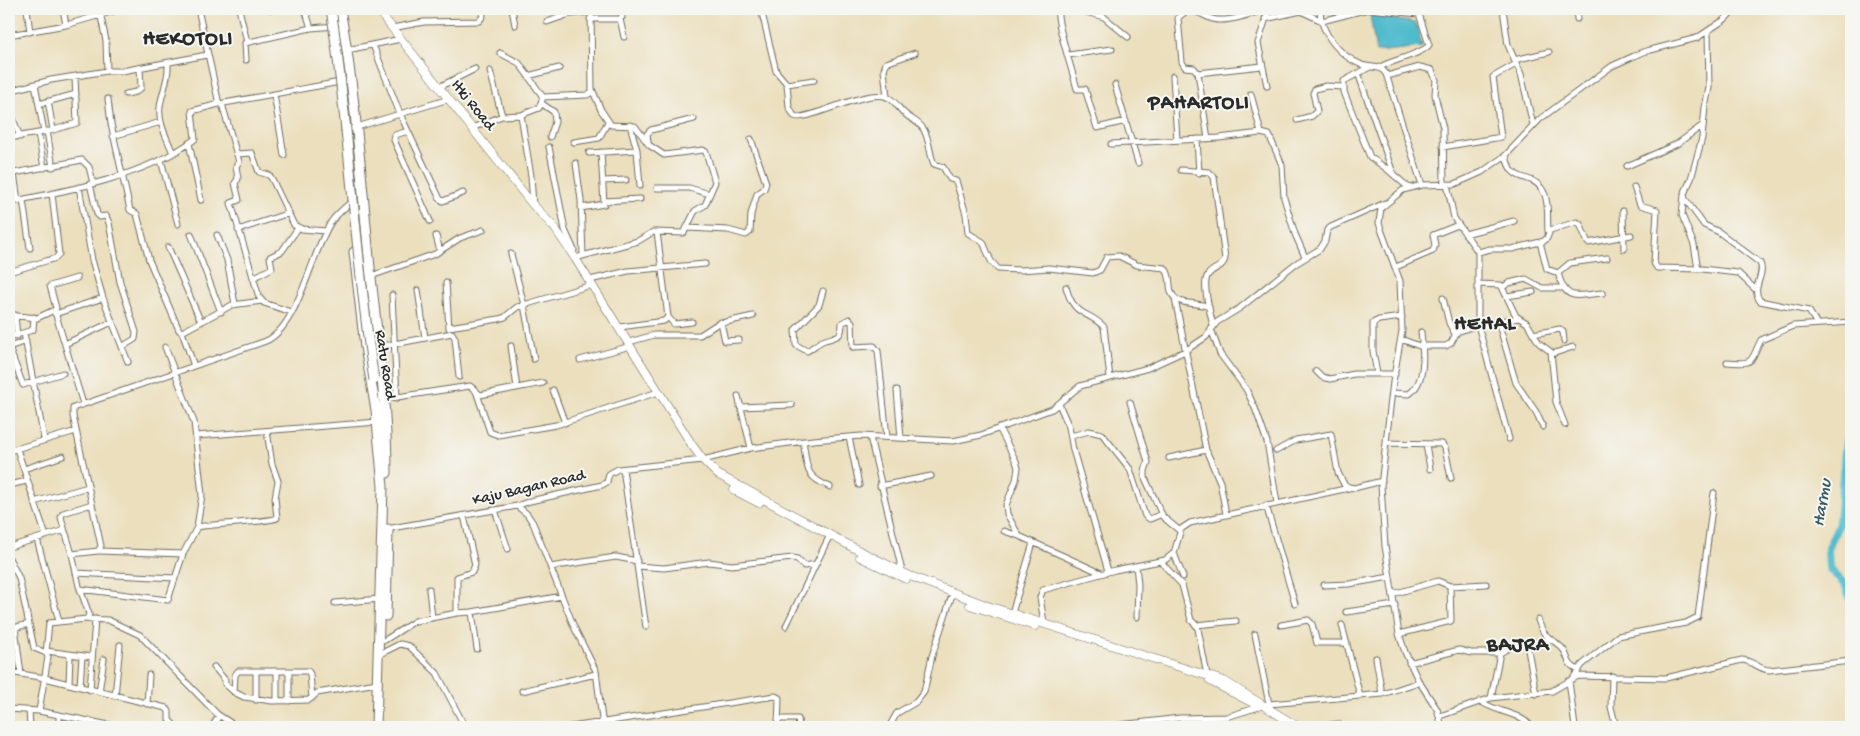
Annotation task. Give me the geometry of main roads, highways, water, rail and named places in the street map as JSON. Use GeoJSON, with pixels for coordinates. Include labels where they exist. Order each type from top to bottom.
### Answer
{"type":"FeatureCollection","features":[{"type":"Feature","properties":{"kind":"main road","name":"Ratu Road"},"geometry":{"type":"LineString","coordinates":[[330,9],[330,26],[344,131],[356,276],[373,397],[382,422]]}},
{"type":"Feature","properties":{"kind":"main road"},"geometry":{"type":"LineString","coordinates":[[330,9],[346,109],[360,278],[376,380],[384,398]]}},
{"type":"Feature","properties":{"kind":"main road"},"geometry":{"type":"LineString","coordinates":[[336,9],[350,109],[364,278],[376,380],[373,397]]}},
{"type":"Feature","properties":{"kind":"main road","name":"Ratu Road"},"geometry":{"type":"LineString","coordinates":[[340,9],[351,80],[384,398],[382,422],[385,530],[385,640],[377,683],[376,727]]}},
{"type":"Feature","properties":{"kind":"main road","name":"Ratu Road"},"geometry":{"type":"LineString","coordinates":[[381,727],[380,599],[385,530]]}},
{"type":"Feature","properties":{"kind":"water"},"geometry":{"type":"Polygon","coordinates":[[[1370,15],[1416,23],[1422,47],[1376,52],[1370,15]]]}},
{"type":"Feature","properties":{"kind":"waterway","name":"Harmu"},"geometry":{"type":"LineString","coordinates":[[1851,435],[1846,442],[1839,523],[1828,548],[1829,568],[1845,585],[1851,599]]}},
{"type":"Feature","properties":{"kind":"district","name":"HEKOTOLI"},"geometry":{"type":"Point","coordinates":[188,40]}},
{"type":"Feature","properties":{"kind":"district","name":"PAHARTOLI"},"geometry":{"type":"Point","coordinates":[1199,104]}},
{"type":"Feature","properties":{"kind":"district","name":"HEHAL"},"geometry":{"type":"Point","coordinates":[1485,325]}},
{"type":"Feature","properties":{"kind":"district","name":"BAJRA"},"geometry":{"type":"Point","coordinates":[1518,646]}}]}
